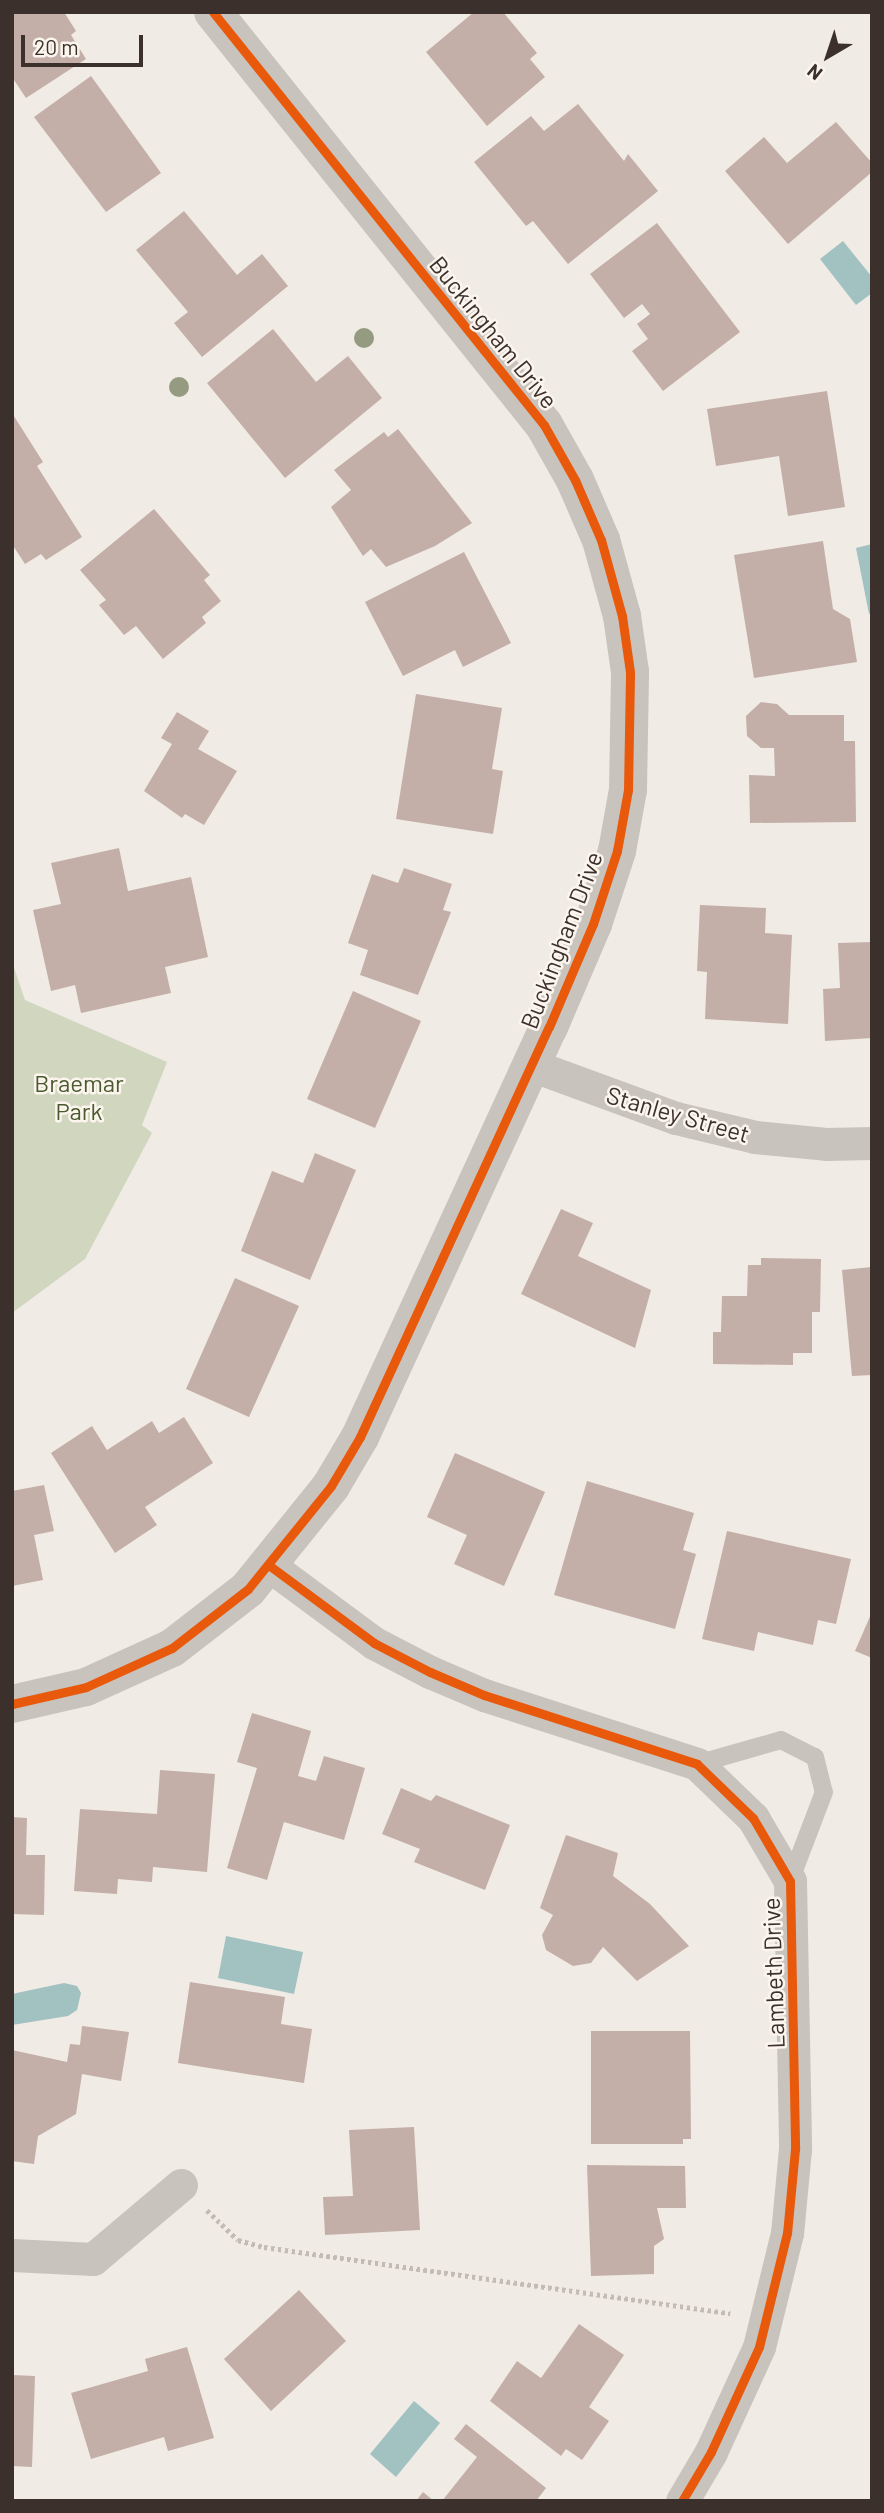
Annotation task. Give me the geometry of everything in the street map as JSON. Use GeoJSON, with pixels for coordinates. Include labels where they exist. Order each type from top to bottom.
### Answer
{"type":"FeatureCollection","features":[{"type":"Feature","properties":{"kind":"street","name":"Buckingham Drive"},"geometry":{"type":"LineString","coordinates":[[12,1704],[86,1687],[136,1667],[204,1625],[270,1566],[331,1486],[360,1437],[593,924],[617,851],[628,790],[630,672],[622,616],[601,540],[544,425],[213,12]]}},
{"type":"Feature","properties":{"kind":"street","name":"Stanley Street"},"geometry":{"type":"LineString","coordinates":[[531,1065],[676,1118],[755,1137],[826,1144],[872,1143]]}},
{"type":"Feature","properties":{"kind":"street","name":"Lambeth Drive"},"geometry":{"type":"LineString","coordinates":[[270,1566],[374,1643],[430,1672],[484,1695],[697,1764],[753,1818],[790,1881],[795,2149],[787,2233],[759,2347],[694,2497]]}},
{"type":"Feature","properties":{"kind":"street"},"geometry":{"type":"LineString","coordinates":[[12,2255],[93,2259],[181,2185]]}},
{"type":"Feature","properties":{"kind":"lane"},"geometry":{"type":"LineString","coordinates":[[697,1764],[781,1740],[815,1757],[824,1792],[790,1881]]}},
{"type":"Feature","properties":{"kind":"path"},"geometry":{"type":"LineString","coordinates":[[181,2185],[238,2240],[264,2247],[739,2315]]}},
{"type":"Feature","properties":{"kind":"green space","name":"Braemar Park"},"geometry":{"type":"Polygon","coordinates":[[[12,962],[25,1000],[167,1062],[142,1125],[152,1133],[85,1259],[12,1313],[12,962]]]}},
{"type":"Feature","properties":{"kind":"water"},"geometry":{"type":"Polygon","coordinates":[[[843,241],[872,277],[872,293],[856,305],[820,259],[843,241]]]}},
{"type":"Feature","properties":{"kind":"water"},"geometry":{"type":"Polygon","coordinates":[[[872,544],[872,613],[869,614],[856,548],[872,544]]]}},
{"type":"Feature","properties":{"kind":"water"},"geometry":{"type":"Polygon","coordinates":[[[226,1936],[303,1952],[294,1994],[218,1978],[226,1936]]]}},
{"type":"Feature","properties":{"kind":"water"},"geometry":{"type":"Polygon","coordinates":[[[64,1983],[77,1986],[81,1993],[77,2010],[68,2016],[12,2025],[12,1994],[64,1983]]]}},
{"type":"Feature","properties":{"kind":"water"},"geometry":{"type":"Polygon","coordinates":[[[414,2401],[440,2423],[396,2477],[370,2454],[414,2401]]]}},
{"type":"Feature","properties":{"kind":"building"},"geometry":{"type":"Polygon","coordinates":[[[12,12],[64,12],[76,31],[71,35],[86,59],[26,98],[12,77],[12,12]]]}},
{"type":"Feature","properties":{"kind":"building"},"geometry":{"type":"Polygon","coordinates":[[[474,12],[503,12],[537,53],[530,59],[545,77],[487,126],[426,52],[474,12]]]}},
{"type":"Feature","properties":{"kind":"building"},"geometry":{"type":"Polygon","coordinates":[[[91,76],[161,173],[106,212],[34,117],[91,76]]]}},
{"type":"Feature","properties":{"kind":"building"},"geometry":{"type":"Polygon","coordinates":[[[578,104],[624,161],[628,154],[658,191],[568,264],[533,221],[526,226],[474,162],[531,116],[544,131],[578,104]]]}},
{"type":"Feature","properties":{"kind":"building"},"geometry":{"type":"Polygon","coordinates":[[[836,122],[872,163],[872,172],[788,244],[725,171],[764,137],[787,163],[836,122]]]}},
{"type":"Feature","properties":{"kind":"building"},"geometry":{"type":"Polygon","coordinates":[[[184,211],[237,275],[262,254],[288,286],[202,357],[174,323],[188,312],[136,250],[184,211]]]}},
{"type":"Feature","properties":{"kind":"building"},"geometry":{"type":"Polygon","coordinates":[[[657,223],[740,332],[663,391],[632,351],[648,339],[637,324],[650,314],[642,304],[624,318],[590,274],[657,223]]]}},
{"type":"Feature","properties":{"kind":"building"},"geometry":{"type":"Polygon","coordinates":[[[273,329],[316,382],[348,356],[382,398],[285,478],[207,383],[273,329]]]}},
{"type":"Feature","properties":{"kind":"building"},"geometry":{"type":"Polygon","coordinates":[[[827,391],[845,507],[788,516],[779,456],[716,466],[707,409],[827,391]]]}},
{"type":"Feature","properties":{"kind":"building"},"geometry":{"type":"Polygon","coordinates":[[[12,413],[43,462],[37,466],[82,537],[46,560],[41,554],[25,564],[12,544],[12,413]]]}},
{"type":"Feature","properties":{"kind":"building"},"geometry":{"type":"Polygon","coordinates":[[[398,429],[472,523],[435,546],[386,567],[371,549],[363,556],[331,507],[351,490],[334,470],[384,432],[388,437],[398,429]]]}},
{"type":"Feature","properties":{"kind":"building"},"geometry":{"type":"Polygon","coordinates":[[[154,509],[210,575],[204,580],[221,601],[202,617],[206,623],[163,659],[136,626],[124,635],[99,605],[106,600],[80,570],[154,509]]]}},
{"type":"Feature","properties":{"kind":"building"},"geometry":{"type":"Polygon","coordinates":[[[823,541],[833,609],[850,619],[857,662],[754,678],[734,555],[823,541]]]}},
{"type":"Feature","properties":{"kind":"building"},"geometry":{"type":"Polygon","coordinates":[[[464,552],[511,643],[463,667],[455,650],[403,676],[365,602],[464,552]]]}},
{"type":"Feature","properties":{"kind":"building"},"geometry":{"type":"Polygon","coordinates":[[[416,694],[502,708],[492,769],[503,771],[493,834],[396,819],[416,694]]]}},
{"type":"Feature","properties":{"kind":"building"},"geometry":{"type":"Polygon","coordinates":[[[761,702],[777,704],[789,715],[844,715],[844,741],[855,741],[856,822],[750,823],[749,775],[775,776],[774,748],[761,748],[747,736],[746,716],[761,702]]]}},
{"type":"Feature","properties":{"kind":"building"},"geometry":{"type":"Polygon","coordinates":[[[177,712],[209,731],[198,749],[237,771],[204,825],[185,814],[182,818],[144,791],[172,744],[161,738],[177,712]]]}},
{"type":"Feature","properties":{"kind":"building"},"geometry":{"type":"Polygon","coordinates":[[[119,848],[128,891],[191,877],[208,957],[165,967],[171,993],[81,1013],[75,985],[51,991],[33,910],[61,904],[51,863],[119,848]]]}},
{"type":"Feature","properties":{"kind":"building"},"geometry":{"type":"Polygon","coordinates":[[[404,868],[452,884],[443,910],[451,912],[418,995],[360,975],[368,950],[348,943],[372,874],[398,883],[404,868]]]}},
{"type":"Feature","properties":{"kind":"building"},"geometry":{"type":"Polygon","coordinates":[[[700,905],[766,908],[765,933],[792,935],[788,1024],[705,1019],[707,972],[697,971],[700,905]]]}},
{"type":"Feature","properties":{"kind":"building"},"geometry":{"type":"Polygon","coordinates":[[[872,942],[872,1038],[825,1041],[823,989],[840,988],[838,943],[872,942]]]}},
{"type":"Feature","properties":{"kind":"building"},"geometry":{"type":"Polygon","coordinates":[[[353,991],[421,1021],[375,1128],[307,1099],[353,991]]]}},
{"type":"Feature","properties":{"kind":"building"},"geometry":{"type":"Polygon","coordinates":[[[315,1153],[356,1170],[310,1280],[241,1251],[272,1171],[303,1183],[315,1153]]]}},
{"type":"Feature","properties":{"kind":"building"},"geometry":{"type":"Polygon","coordinates":[[[561,1209],[593,1223],[578,1256],[651,1290],[635,1348],[521,1294],[561,1209]]]}},
{"type":"Feature","properties":{"kind":"building"},"geometry":{"type":"Polygon","coordinates":[[[761,1258],[821,1259],[820,1312],[812,1312],[812,1353],[793,1353],[793,1365],[713,1364],[713,1332],[721,1332],[722,1296],[747,1296],[748,1265],[761,1265],[761,1258]]]}},
{"type":"Feature","properties":{"kind":"building"},"geometry":{"type":"Polygon","coordinates":[[[872,1267],[872,1375],[852,1376],[842,1270],[872,1267]]]}},
{"type":"Feature","properties":{"kind":"building"},"geometry":{"type":"Polygon","coordinates":[[[235,1278],[299,1306],[249,1417],[186,1389],[235,1278]]]}},
{"type":"Feature","properties":{"kind":"building"},"geometry":{"type":"Polygon","coordinates":[[[184,1417],[213,1463],[145,1507],[157,1525],[115,1553],[51,1453],[92,1426],[107,1450],[152,1421],[159,1433],[184,1417]]]}},
{"type":"Feature","properties":{"kind":"building"},"geometry":{"type":"Polygon","coordinates":[[[455,1453],[545,1492],[504,1586],[454,1564],[467,1535],[427,1517],[455,1453]]]}},
{"type":"Feature","properties":{"kind":"building"},"geometry":{"type":"Polygon","coordinates":[[[587,1481],[694,1513],[683,1550],[696,1554],[675,1629],[554,1595],[587,1481]]]}},
{"type":"Feature","properties":{"kind":"building"},"geometry":{"type":"Polygon","coordinates":[[[44,1485],[54,1531],[34,1535],[43,1580],[12,1586],[12,1491],[44,1485]]]}},
{"type":"Feature","properties":{"kind":"building"},"geometry":{"type":"Polygon","coordinates":[[[727,1531],[851,1559],[836,1624],[818,1620],[813,1645],[758,1632],[754,1651],[702,1639],[727,1531]]]}},
{"type":"Feature","properties":{"kind":"building"},"geometry":{"type":"Polygon","coordinates":[[[872,1612],[872,1658],[855,1651],[872,1612]]]}},
{"type":"Feature","properties":{"kind":"building"},"geometry":{"type":"Polygon","coordinates":[[[252,1713],[311,1731],[298,1776],[316,1781],[324,1756],[365,1768],[344,1840],[284,1822],[267,1880],[227,1868],[257,1768],[237,1762],[252,1713]]]}},
{"type":"Feature","properties":{"kind":"building"},"geometry":{"type":"Polygon","coordinates":[[[160,1770],[215,1774],[207,1872],[153,1867],[152,1882],[118,1879],[117,1894],[74,1891],[80,1809],[157,1814],[160,1770]]]}},
{"type":"Feature","properties":{"kind":"building"},"geometry":{"type":"Polygon","coordinates":[[[401,1788],[431,1801],[436,1795],[510,1825],[485,1890],[414,1862],[420,1849],[382,1834],[401,1788]]]}},
{"type":"Feature","properties":{"kind":"building"},"geometry":{"type":"Polygon","coordinates":[[[12,1817],[27,1818],[26,1855],[45,1855],[44,1915],[12,1914],[12,1817]]]}},
{"type":"Feature","properties":{"kind":"building"},"geometry":{"type":"Polygon","coordinates":[[[566,1835],[618,1853],[613,1876],[650,1904],[689,1946],[637,1981],[603,1947],[591,1963],[573,1966],[546,1950],[542,1935],[553,1915],[540,1908],[566,1835]]]}},
{"type":"Feature","properties":{"kind":"building"},"geometry":{"type":"Polygon","coordinates":[[[190,1982],[285,1997],[281,2024],[312,2029],[304,2083],[178,2063],[190,1982]]]}},
{"type":"Feature","properties":{"kind":"building"},"geometry":{"type":"Polygon","coordinates":[[[82,2026],[129,2032],[121,2081],[82,2074],[76,2114],[38,2136],[34,2164],[12,2161],[12,2050],[67,2062],[70,2044],[80,2045],[82,2026]]]}},
{"type":"Feature","properties":{"kind":"building"},"geometry":{"type":"Polygon","coordinates":[[[591,2031],[690,2031],[691,2139],[683,2139],[683,2144],[591,2144],[591,2031]]]}},
{"type":"Feature","properties":{"kind":"building"},"geometry":{"type":"Polygon","coordinates":[[[414,2127],[420,2230],[325,2235],[323,2197],[353,2196],[349,2130],[414,2127]]]}},
{"type":"Feature","properties":{"kind":"building"},"geometry":{"type":"Polygon","coordinates":[[[587,2165],[685,2166],[686,2208],[657,2208],[664,2239],[654,2246],[654,2274],[591,2276],[587,2165]]]}},
{"type":"Feature","properties":{"kind":"building"},"geometry":{"type":"Polygon","coordinates":[[[299,2290],[346,2341],[271,2411],[224,2359],[299,2290]]]}},
{"type":"Feature","properties":{"kind":"building"},"geometry":{"type":"Polygon","coordinates":[[[579,2324],[624,2355],[589,2407],[609,2421],[582,2460],[566,2449],[561,2456],[490,2401],[517,2361],[541,2378],[579,2324]]]}},
{"type":"Feature","properties":{"kind":"building"},"geometry":{"type":"Polygon","coordinates":[[[187,2347],[214,2438],[168,2451],[164,2437],[91,2459],[71,2393],[148,2371],[145,2359],[187,2347]]]}},
{"type":"Feature","properties":{"kind":"building"},"geometry":{"type":"Polygon","coordinates":[[[12,2375],[35,2376],[32,2467],[12,2466],[12,2375]]]}},
{"type":"Feature","properties":{"kind":"building"},"geometry":{"type":"Polygon","coordinates":[[[466,2424],[546,2488],[536,2501],[442,2501],[477,2457],[454,2439],[466,2424]]]}},
{"type":"Feature","properties":{"kind":"building"},"geometry":{"type":"Polygon","coordinates":[[[423,2492],[434,2501],[416,2501],[423,2492]]]}},
{"type":"Feature","properties":{"kind":"cycle path"},"geometry":{"type":"LineString","coordinates":[[12,1704],[86,1687],[172,1648],[248,1589],[331,1486],[360,1437],[549,1027],[593,924],[617,851],[628,790],[630,672],[622,616],[601,540],[575,480],[544,425],[213,12]]}},
{"type":"Feature","properties":{"kind":"cycle path"},"geometry":{"type":"LineString","coordinates":[[270,1566],[374,1643],[430,1672],[484,1695],[697,1764],[753,1818],[790,1881],[795,2149],[787,2233],[759,2347],[711,2452],[682,2501]]}}]}
